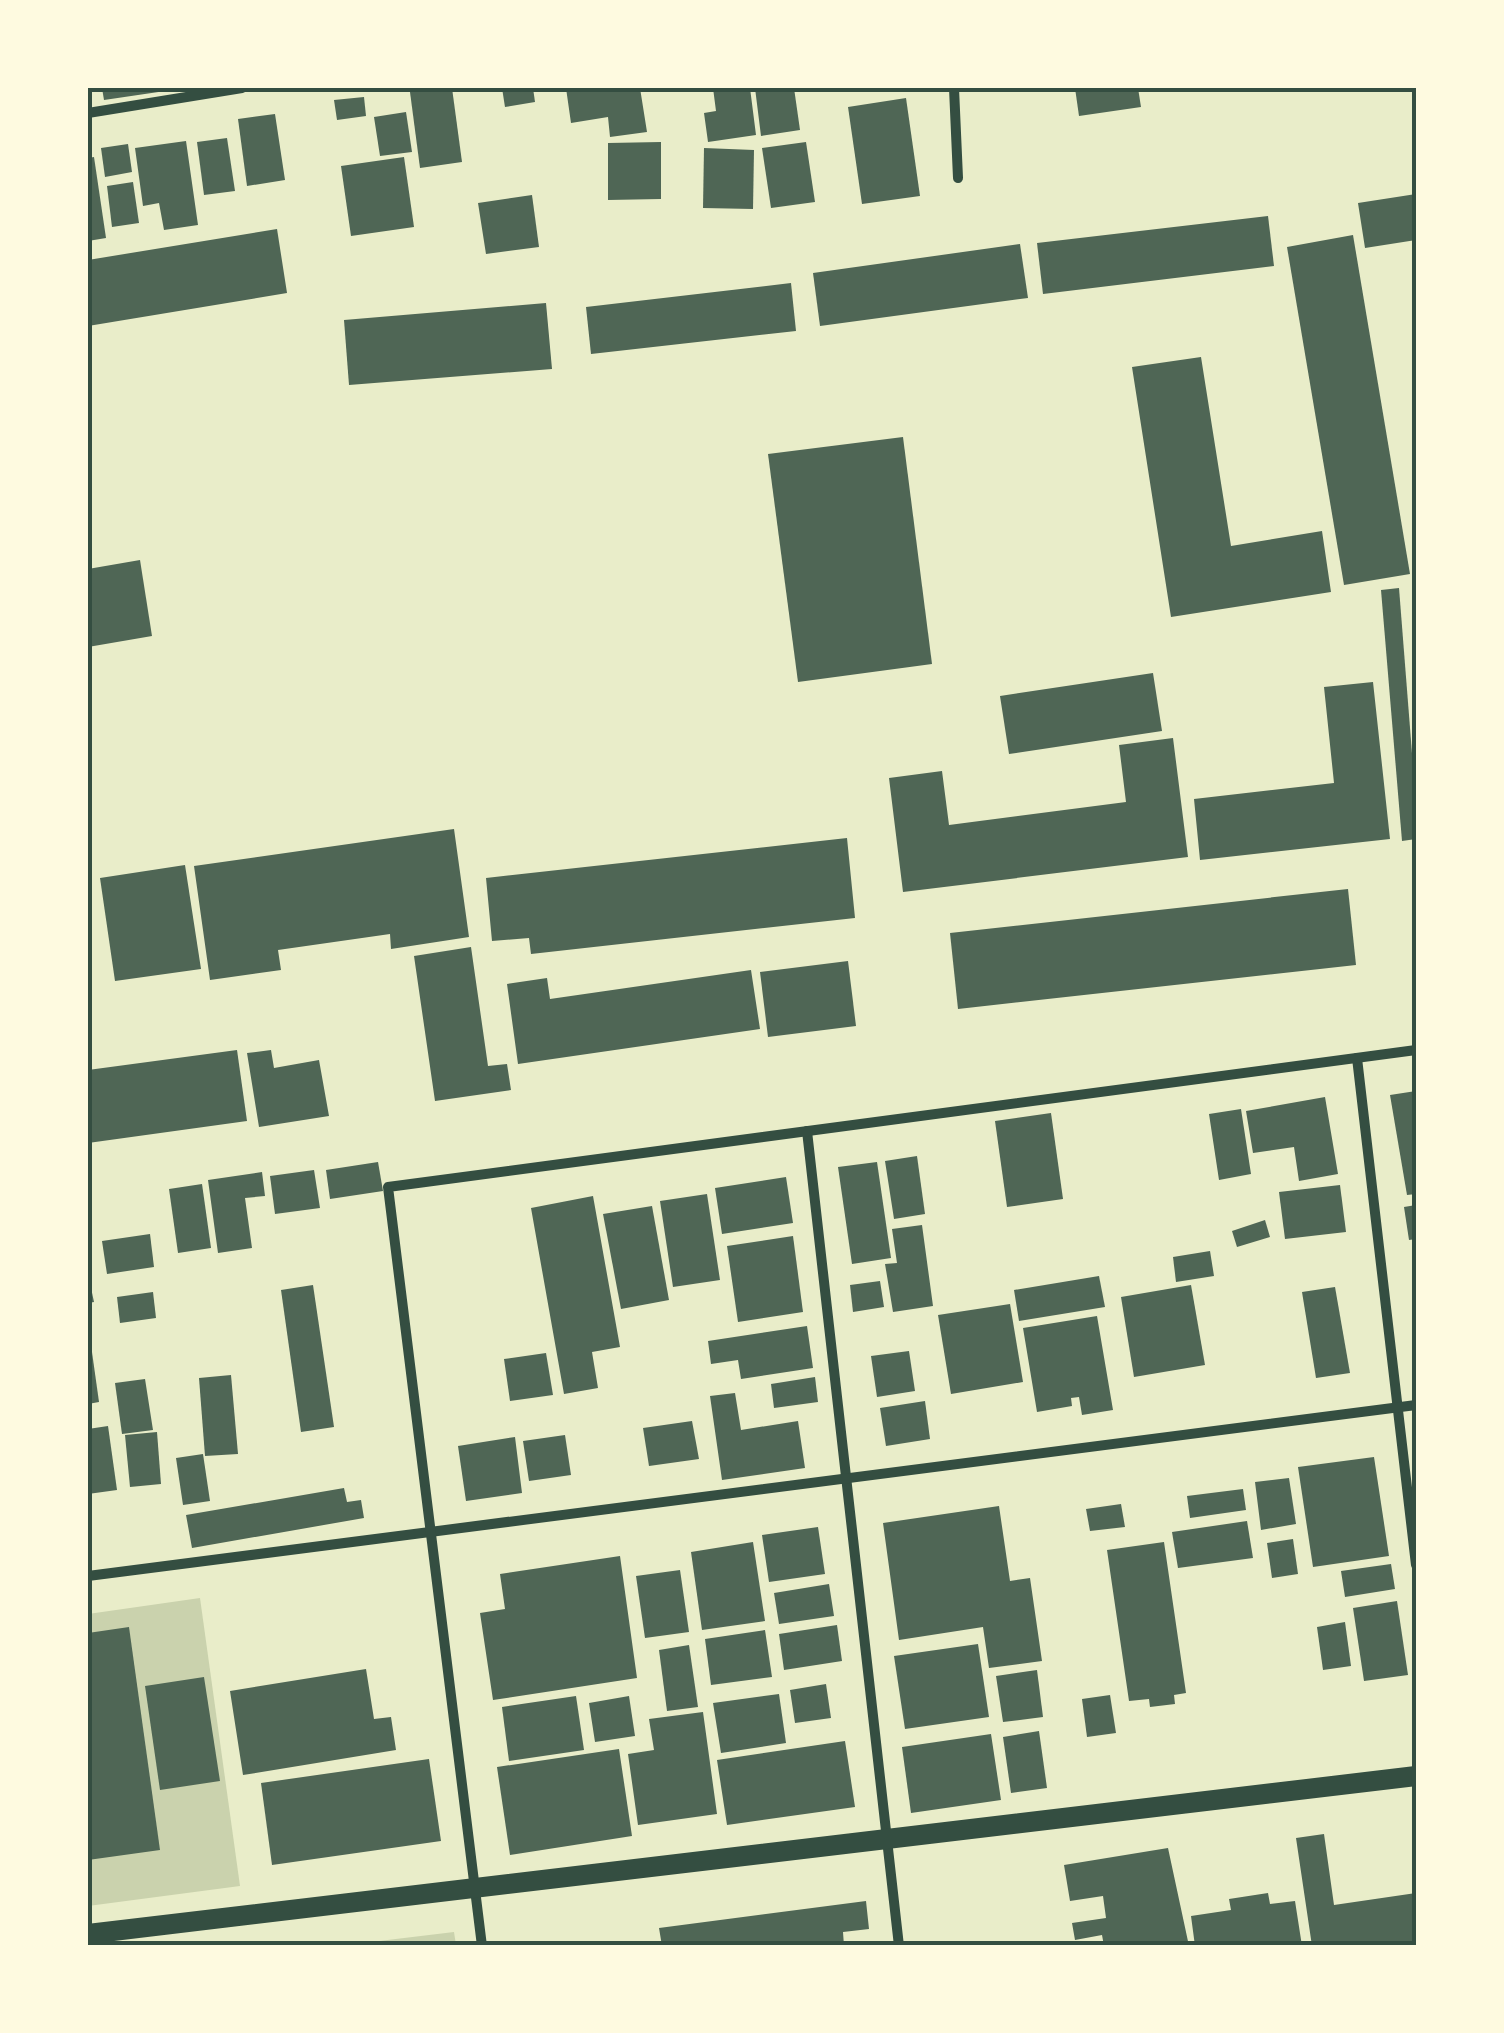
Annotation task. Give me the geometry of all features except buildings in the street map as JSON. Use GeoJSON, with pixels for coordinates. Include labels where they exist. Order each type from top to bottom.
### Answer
{"type":"FeatureCollection","features":[{"type":"Feature","properties":{"kind":"main road"},"geometry":{"type":"LineString","coordinates":[[91,1938],[475,1888],[1416,1776]]}},
{"type":"Feature","properties":{"kind":"street"},"geometry":{"type":"LineString","coordinates":[[88,113],[242,88]]}},
{"type":"Feature","properties":{"kind":"street"},"geometry":{"type":"LineString","coordinates":[[954,88],[958,178]]}},
{"type":"Feature","properties":{"kind":"street"},"geometry":{"type":"LineString","coordinates":[[482,1946],[388,1187],[1416,1050]]}},
{"type":"Feature","properties":{"kind":"street"},"geometry":{"type":"LineString","coordinates":[[1357,1058],[1416,1565]]}},
{"type":"Feature","properties":{"kind":"street"},"geometry":{"type":"LineString","coordinates":[[807,1131],[899,1946]]}},
{"type":"Feature","properties":{"kind":"street"},"geometry":{"type":"LineString","coordinates":[[88,1576],[1416,1405]]}},
{"type":"Feature","properties":{"kind":"green space"},"geometry":{"type":"Polygon","coordinates":[[[200,1598],[240,1886],[88,1906],[88,1614],[200,1598]]]}},
{"type":"Feature","properties":{"kind":"green space"},"geometry":{"type":"Polygon","coordinates":[[[454,1932],[456,1945],[346,1945],[454,1932]]]}}]}
